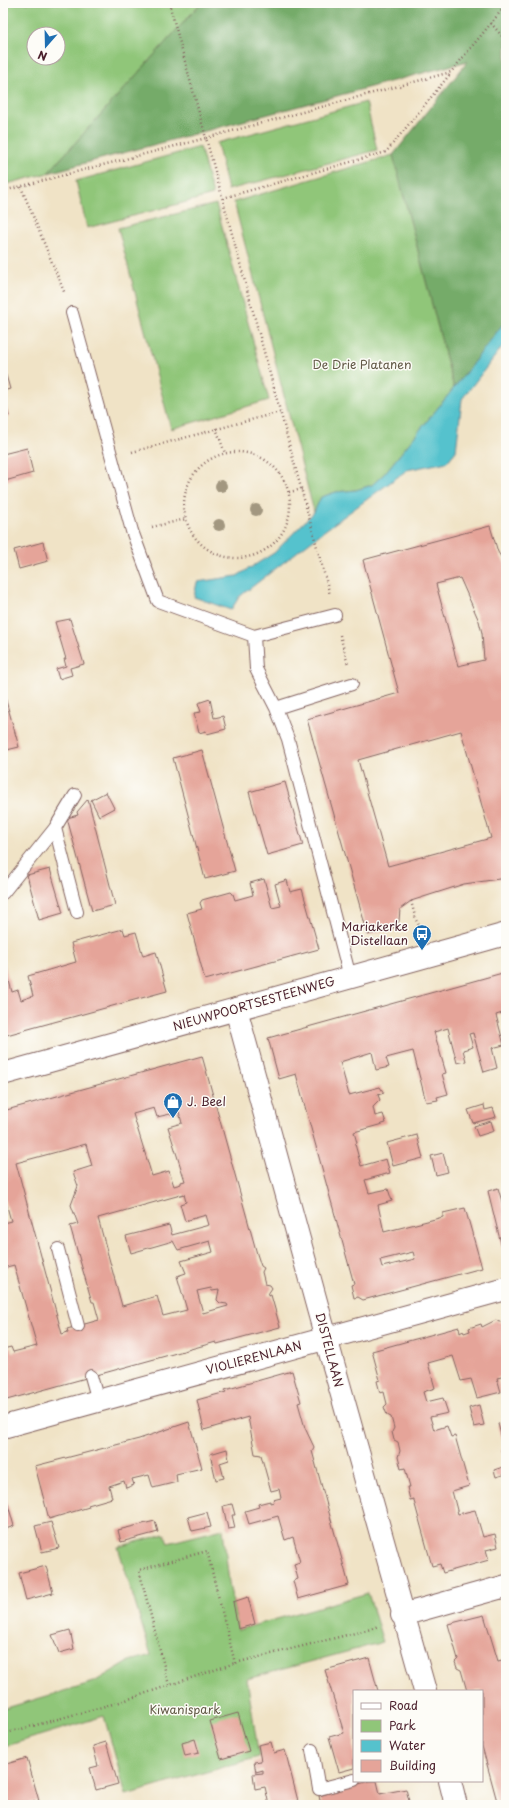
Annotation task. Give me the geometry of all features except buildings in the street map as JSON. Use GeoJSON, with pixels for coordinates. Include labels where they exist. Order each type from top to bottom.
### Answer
{"type":"FeatureCollection","features":[{"type":"Feature","properties":{"kind":"street","name":"NIEUWPOORTSESTEENWEG"},"geometry":{"type":"LineString","coordinates":[[3,1074],[506,934]]}},
{"type":"Feature","properties":{"kind":"street","name":"DISTELLAAN"},"geometry":{"type":"LineString","coordinates":[[236,1009],[402,1615],[425,1690]]}},
{"type":"Feature","properties":{"kind":"street","name":"VIOLIERENLAAN"},"geometry":{"type":"LineString","coordinates":[[3,1428],[506,1289]]}},
{"type":"Feature","properties":{"kind":"street"},"geometry":{"type":"LineString","coordinates":[[402,1615],[506,1586]]}},
{"type":"Feature","properties":{"kind":"street"},"geometry":{"type":"LineString","coordinates":[[450,1782],[456,1805]]}},
{"type":"Feature","properties":{"kind":"lane"},"geometry":{"type":"LineString","coordinates":[[72,313],[132,531],[158,601],[254,636],[335,615]]}},
{"type":"Feature","properties":{"kind":"lane"},"geometry":{"type":"LineString","coordinates":[[254,636],[256,669],[276,708],[288,739],[350,978]]}},
{"type":"Feature","properties":{"kind":"lane"},"geometry":{"type":"LineString","coordinates":[[276,708],[352,684]]}},
{"type":"Feature","properties":{"kind":"lane"},"geometry":{"type":"LineString","coordinates":[[3,894],[55,828],[75,795]]}},
{"type":"Feature","properties":{"kind":"lane"},"geometry":{"type":"LineString","coordinates":[[55,828],[77,912]]}},
{"type":"Feature","properties":{"kind":"lane"},"geometry":{"type":"LineString","coordinates":[[58,1249],[78,1326]]}},
{"type":"Feature","properties":{"kind":"lane"},"geometry":{"type":"LineString","coordinates":[[91,1376],[98,1401]]}},
{"type":"Feature","properties":{"kind":"lane"},"geometry":{"type":"LineString","coordinates":[[312,1750],[319,1789],[353,1780]]}},
{"type":"Feature","properties":{"kind":"path"},"geometry":{"type":"LineString","coordinates":[[169,3],[280,412],[321,556]]}},
{"type":"Feature","properties":{"kind":"path"},"geometry":{"type":"LineString","coordinates":[[223,198],[386,152],[506,4]]}},
{"type":"Feature","properties":{"kind":"path"},"geometry":{"type":"LineString","coordinates":[[491,23],[506,41]]}},
{"type":"Feature","properties":{"kind":"path"},"geometry":{"type":"LineString","coordinates":[[3,191],[451,72]]}},
{"type":"Feature","properties":{"kind":"path"},"geometry":{"type":"LineString","coordinates":[[21,187],[72,313]]}},
{"type":"Feature","properties":{"kind":"path"},"geometry":{"type":"LineString","coordinates":[[112,458],[216,428],[280,412]]}},
{"type":"Feature","properties":{"kind":"path"},"geometry":{"type":"LineString","coordinates":[[216,428],[225,454]]}},
{"type":"Feature","properties":{"kind":"path"},"geometry":{"type":"LineString","coordinates":[[238,452],[264,459],[281,474],[289,492],[291,503],[289,519],[282,534],[271,546],[256,555],[240,558],[223,556],[209,550],[194,537],[186,520],[184,504],[187,487],[196,472],[213,458],[225,454],[238,452]]}},
{"type":"Feature","properties":{"kind":"path"},"geometry":{"type":"LineString","coordinates":[[289,492],[303,489]]}},
{"type":"Feature","properties":{"kind":"path"},"geometry":{"type":"LineString","coordinates":[[132,531],[186,520]]}},
{"type":"Feature","properties":{"kind":"path"},"geometry":{"type":"LineString","coordinates":[[411,901],[416,920]]}},
{"type":"Feature","properties":{"kind":"path"},"geometry":{"type":"LineString","coordinates":[[169,1685],[139,1570],[207,1551],[235,1663]]}},
{"type":"Feature","properties":{"kind":"path"},"geometry":{"type":"LineString","coordinates":[[3,1734],[120,1702],[235,1663],[371,1629],[402,1615]]}},
{"type":"Feature","properties":{"kind":"green space"},"geometry":{"type":"Polygon","coordinates":[[[3,3],[201,3],[48,173],[3,185],[3,3]]]}},
{"type":"Feature","properties":{"kind":"green space"},"geometry":{"type":"Polygon","coordinates":[[[201,3],[506,3],[506,320],[454,388],[393,155],[468,61],[48,173],[201,3]]]}},
{"type":"Feature","properties":{"kind":"green space"},"geometry":{"type":"Polygon","coordinates":[[[366,102],[377,150],[228,190],[217,143],[366,102]]]}},
{"type":"Feature","properties":{"kind":"green space"},"geometry":{"type":"Polygon","coordinates":[[[200,147],[213,195],[87,228],[76,181],[200,147]]]}},
{"type":"Feature","properties":{"kind":"green space","name":"De Drie Platanen"},"geometry":{"type":"Polygon","coordinates":[[[393,155],[454,388],[384,474],[372,485],[356,490],[336,492],[321,497],[314,512],[234,202],[393,155]]]}},
{"type":"Feature","properties":{"kind":"green space"},"geometry":{"type":"Polygon","coordinates":[[[216,204],[269,400],[171,429],[118,228],[216,204]]]}},
{"type":"Feature","properties":{"kind":"green space","name":"Kiwanispark"},"geometry":{"type":"Polygon","coordinates":[[[223,1529],[229,1582],[238,1630],[368,1593],[383,1642],[247,1679],[259,1757],[126,1795],[104,1716],[3,1747],[3,1709],[94,1682],[127,1662],[151,1655],[118,1547],[165,1534],[168,1543],[223,1529]]]}},
{"type":"Feature","properties":{"kind":"water"},"geometry":{"type":"Polygon","coordinates":[[[506,320],[506,342],[462,399],[456,451],[447,462],[407,470],[324,531],[239,597],[231,610],[194,597],[197,582],[237,576],[274,553],[314,512],[321,497],[336,492],[356,490],[372,485],[384,474],[454,388],[506,320]]]}},
{"type":"Feature","properties":{"kind":"place","name":"Mariakerke Distellaan"},"geometry":{"type":"Point","coordinates":[422,951]}},
{"type":"Feature","properties":{"kind":"place","name":"J. Beel"},"geometry":{"type":"Point","coordinates":[173,1119]}}]}
